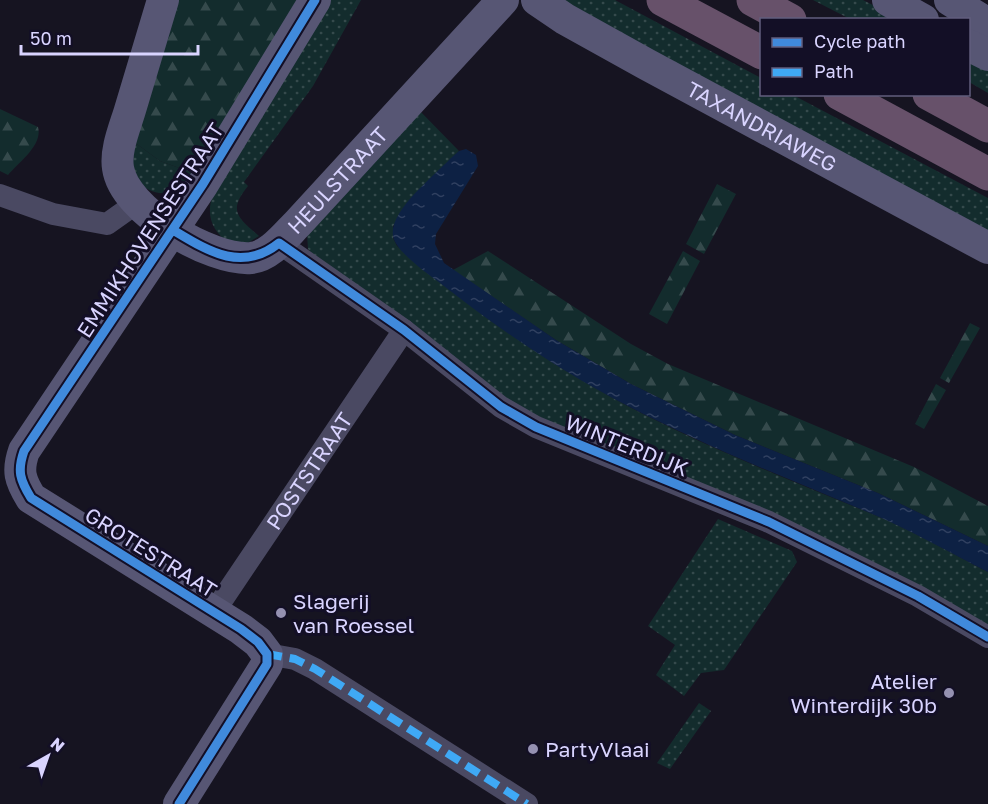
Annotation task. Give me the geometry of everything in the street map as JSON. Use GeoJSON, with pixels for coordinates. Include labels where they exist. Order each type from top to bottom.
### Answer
{"type":"FeatureCollection","features":[{"type":"Feature","properties":{"kind":"highway"},"geometry":{"type":"LineString","coordinates":[[663,0],[760,51]]}},
{"type":"Feature","properties":{"kind":"highway"},"geometry":{"type":"LineString","coordinates":[[753,0],[786,18]]}},
{"type":"Feature","properties":{"kind":"highway"},"geometry":{"type":"LineString","coordinates":[[844,96],[988,174]]}},
{"type":"Feature","properties":{"kind":"highway"},"geometry":{"type":"LineString","coordinates":[[933,96],[988,126]]}},
{"type":"Feature","properties":{"kind":"street","name":"HEULSTRAAT"},"geometry":{"type":"LineString","coordinates":[[163,0],[121,143],[118,168],[138,202],[151,215],[173,230],[208,251],[252,258],[266,253],[279,243],[503,0]]}},
{"type":"Feature","properties":{"kind":"street","name":"EMMIKHOVENSESTRAAT"},"geometry":{"type":"LineString","coordinates":[[10,477],[18,468],[24,451],[173,230],[281,59],[315,0]]}},
{"type":"Feature","properties":{"kind":"street","name":"TAXANDRIAWEG"},"geometry":{"type":"LineString","coordinates":[[537,0],[565,19],[646,64],[988,248]]}},
{"type":"Feature","properties":{"kind":"street"},"geometry":{"type":"LineString","coordinates":[[888,0],[920,18]]}},
{"type":"Feature","properties":{"kind":"street"},"geometry":{"type":"LineString","coordinates":[[950,0],[988,24]]}},
{"type":"Feature","properties":{"kind":"street"},"geometry":{"type":"LineString","coordinates":[[970,46],[988,56]]}},
{"type":"Feature","properties":{"kind":"street"},"geometry":{"type":"LineString","coordinates":[[0,195],[53,214],[107,224],[138,202]]}},
{"type":"Feature","properties":{"kind":"street","name":"WINTERDIJK"},"geometry":{"type":"LineString","coordinates":[[279,243],[404,330],[501,407],[536,427],[769,522],[918,596],[988,637]]}},
{"type":"Feature","properties":{"kind":"street","name":"POSTSTRAAT"},"geometry":{"type":"LineString","coordinates":[[214,612],[404,330]]}},
{"type":"Feature","properties":{"kind":"street","name":"GROTESTRAAT"},"geometry":{"type":"LineString","coordinates":[[10,477],[31,498],[214,612],[258,642],[267,654]]}},
{"type":"Feature","properties":{"kind":"street"},"geometry":{"type":"LineString","coordinates":[[179,804],[267,663],[267,654],[295,659],[315,669],[527,804]]}},
{"type":"Feature","properties":{"kind":"green space"},"geometry":{"type":"Polygon","coordinates":[[[171,0],[300,0],[196,174],[160,161],[130,139],[171,0]]]}},
{"type":"Feature","properties":{"kind":"green space"},"geometry":{"type":"Polygon","coordinates":[[[329,0],[361,0],[313,86],[244,182],[248,186],[238,202],[238,213],[245,224],[259,236],[246,244],[230,244],[218,233],[212,221],[210,207],[214,192],[329,0]]]}},
{"type":"Feature","properties":{"kind":"green space"},"geometry":{"type":"Polygon","coordinates":[[[555,0],[615,0],[760,77],[760,96],[795,96],[988,198],[988,233],[555,0]]]}},
{"type":"Feature","properties":{"kind":"green space"},"geometry":{"type":"Polygon","coordinates":[[[813,0],[863,0],[898,18],[848,18],[813,0]]]}},
{"type":"Feature","properties":{"kind":"green space"},"geometry":{"type":"Polygon","coordinates":[[[970,57],[988,66],[988,93],[970,83],[970,57]]]}},
{"type":"Feature","properties":{"kind":"green space"},"geometry":{"type":"Polygon","coordinates":[[[0,109],[38,127],[39,134],[34,147],[8,175],[0,171],[0,109]]]}},
{"type":"Feature","properties":{"kind":"green space"},"geometry":{"type":"Polygon","coordinates":[[[418,109],[459,151],[393,226],[393,238],[397,246],[450,290],[506,331],[564,369],[624,404],[715,448],[885,519],[988,572],[988,628],[506,403],[315,257],[308,249],[307,234],[418,109]]]}},
{"type":"Feature","properties":{"kind":"green space"},"geometry":{"type":"Polygon","coordinates":[[[130,139],[160,161],[196,174],[183,186],[170,192],[158,193],[147,189],[138,181],[131,169],[130,139]]]}},
{"type":"Feature","properties":{"kind":"green space"},"geometry":{"type":"Polygon","coordinates":[[[717,184],[736,194],[704,254],[686,244],[717,184]]]}},
{"type":"Feature","properties":{"kind":"green space"},"geometry":{"type":"Polygon","coordinates":[[[488,251],[631,344],[668,364],[914,467],[988,506],[988,546],[878,493],[735,435],[631,384],[556,340],[453,270],[488,251]]]}},
{"type":"Feature","properties":{"kind":"green space"},"geometry":{"type":"Polygon","coordinates":[[[683,251],[700,261],[667,324],[649,314],[683,251]]]}},
{"type":"Feature","properties":{"kind":"green space"},"geometry":{"type":"Polygon","coordinates":[[[970,323],[980,328],[949,383],[940,378],[970,323]]]}},
{"type":"Feature","properties":{"kind":"green space"},"geometry":{"type":"Polygon","coordinates":[[[936,384],[946,390],[924,429],[915,424],[936,384]]]}},
{"type":"Feature","properties":{"kind":"green space"},"geometry":{"type":"Polygon","coordinates":[[[718,519],[792,551],[797,562],[724,670],[701,673],[684,696],[656,675],[675,645],[648,626],[718,519]]]}},
{"type":"Feature","properties":{"kind":"green space"},"geometry":{"type":"Polygon","coordinates":[[[699,703],[711,711],[670,769],[657,763],[699,703]]]}},
{"type":"Feature","properties":{"kind":"water"},"geometry":{"type":"Polygon","coordinates":[[[466,149],[476,155],[478,166],[436,234],[435,244],[444,263],[556,340],[631,384],[735,435],[878,493],[988,546],[988,572],[885,520],[716,448],[601,392],[507,333],[420,268],[395,242],[394,226],[405,205],[423,185],[459,151],[466,149]]]}},
{"type":"Feature","properties":{"kind":"marked path"},"geometry":{"type":"LineString","coordinates":[[267,654],[295,659],[315,669],[527,804]]}},
{"type":"Feature","properties":{"kind":"cycle path"},"geometry":{"type":"LineString","coordinates":[[179,804],[267,664],[267,654],[258,642],[241,629],[31,498],[22,480],[21,464],[24,451],[203,184],[315,0]]}},
{"type":"Feature","properties":{"kind":"cycle path"},"geometry":{"type":"LineString","coordinates":[[173,230],[212,251],[238,258],[252,257],[279,243],[404,330],[501,407],[536,427],[769,522],[918,596],[988,637]]}},
{"type":"Feature","properties":{"kind":"place","name":"Slagerij van Roessel"},"geometry":{"type":"Point","coordinates":[281,613]}},
{"type":"Feature","properties":{"kind":"place","name":"Atelier Winterdijk 30b"},"geometry":{"type":"Point","coordinates":[949,693]}},
{"type":"Feature","properties":{"kind":"place","name":"PartyVlaai"},"geometry":{"type":"Point","coordinates":[533,749]}}]}
